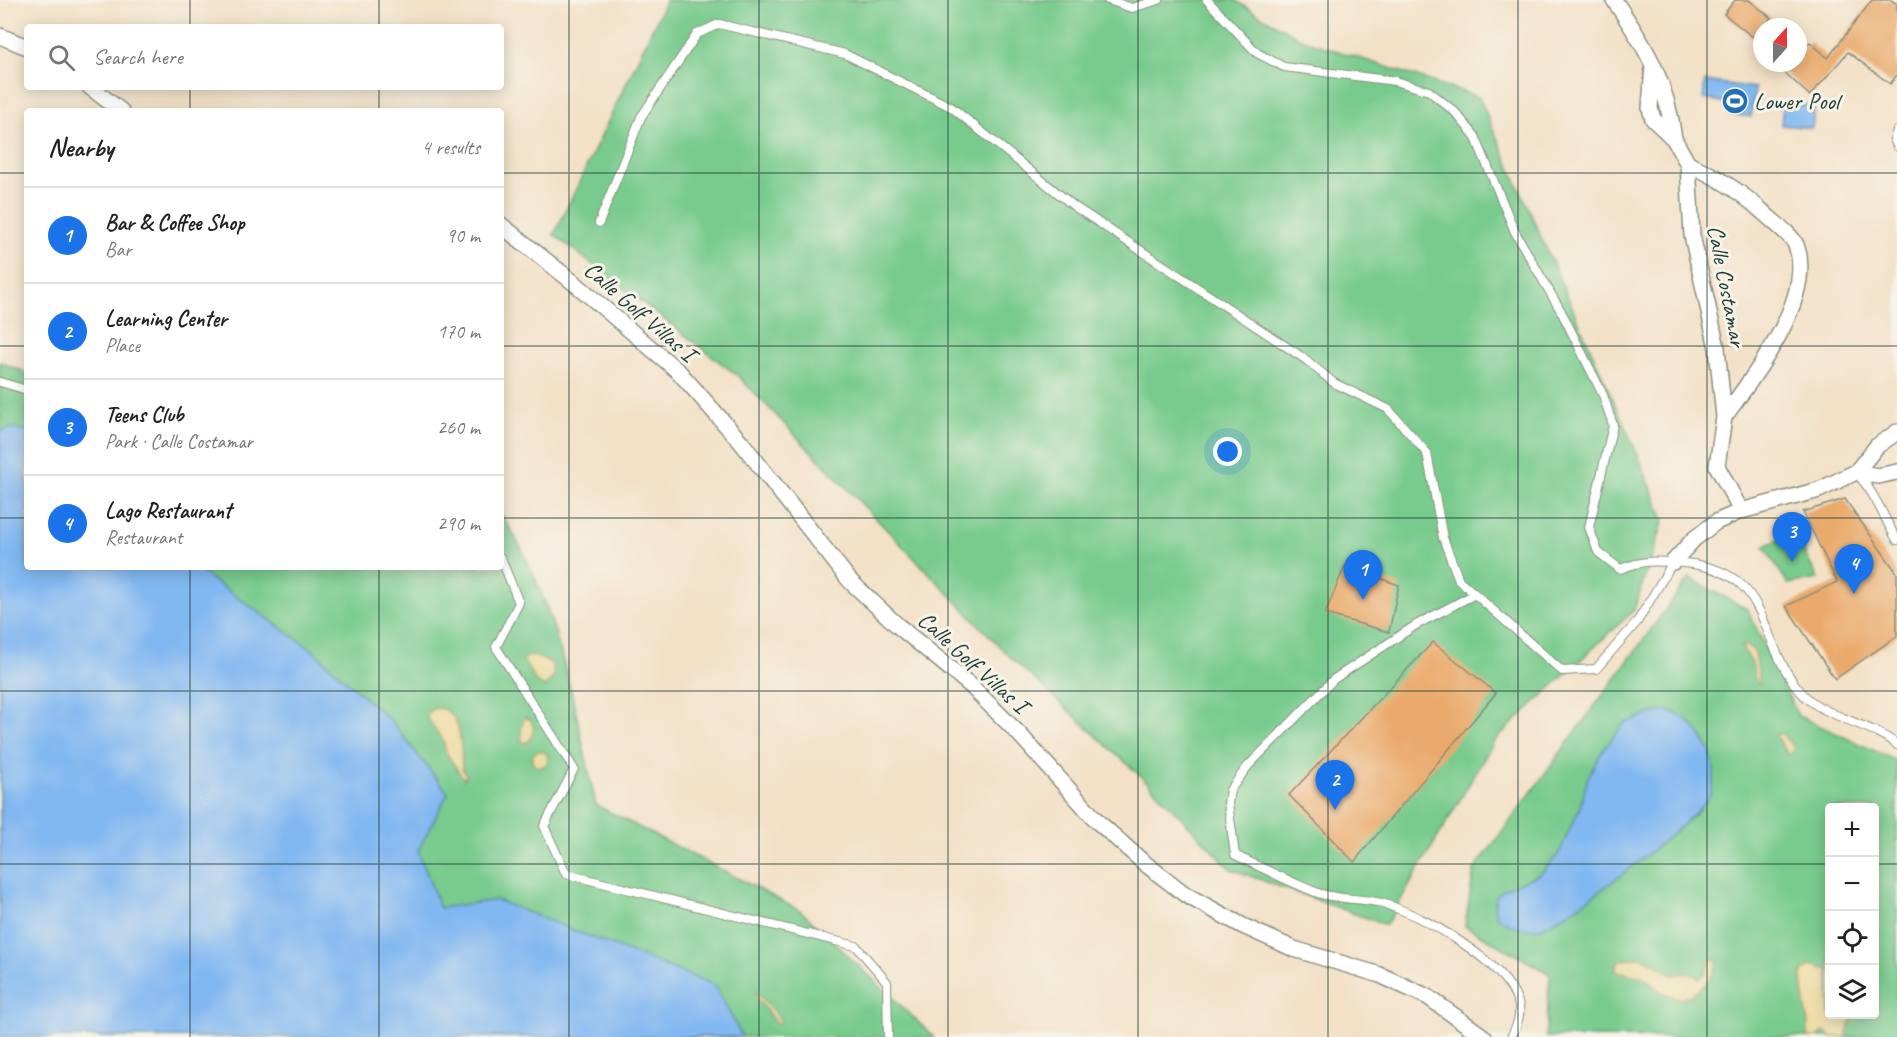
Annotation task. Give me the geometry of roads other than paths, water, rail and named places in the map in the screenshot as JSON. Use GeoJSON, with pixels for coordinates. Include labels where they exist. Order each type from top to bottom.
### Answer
{"type":"FeatureCollection","features":[{"type":"Feature","properties":{"kind":"street","name":"Calle Costamar"},"geometry":{"type":"LineString","coordinates":[[1614,0],[1665,89],[1674,139],[1688,164],[1692,235],[1717,348],[1724,417],[1718,466],[1741,511]]}},
{"type":"Feature","properties":{"kind":"street"},"geometry":{"type":"LineString","coordinates":[[0,36],[24,46]]}},
{"type":"Feature","properties":{"kind":"street"},"geometry":{"type":"LineString","coordinates":[[94,90],[117,108]]}},
{"type":"Feature","properties":{"kind":"street","name":"Calle Costamar"},"geometry":{"type":"LineString","coordinates":[[1688,164],[1718,176],[1776,225],[1796,244],[1800,269],[1794,300],[1780,332],[1724,417]]}},
{"type":"Feature","properties":{"kind":"street","name":"Calle Golf Villas I"},"geometry":{"type":"LineString","coordinates":[[504,227],[578,286],[679,372],[741,442],[850,581],[897,625],[970,685],[1020,735],[1098,822],[1143,862],[1186,895],[1244,926],[1294,949],[1380,975],[1428,997],[1484,1037]]}},
{"type":"Feature","properties":{"kind":"street"},"geometry":{"type":"LineString","coordinates":[[1673,562],[1694,539],[1716,522],[1741,511],[1819,490],[1856,472],[1877,447],[1897,432]]}},
{"type":"Feature","properties":{"kind":"street"},"geometry":{"type":"LineString","coordinates":[[1856,472],[1878,476],[1897,472]]}},
{"type":"Feature","properties":{"kind":"lane"},"geometry":{"type":"LineString","coordinates":[[1108,0],[1132,8],[1159,0]]}},
{"type":"Feature","properties":{"kind":"lane"},"geometry":{"type":"LineString","coordinates":[[1207,0],[1257,53],[1284,67],[1395,81],[1429,91],[1455,112],[1475,136],[1515,232],[1562,313],[1603,395],[1613,425],[1589,527],[1598,552],[1620,569],[1642,560],[1705,565],[1729,574],[1753,595],[1777,657],[1802,693],[1819,706],[1860,723],[1897,745]]}},
{"type":"Feature","properties":{"kind":"lane"},"geometry":{"type":"LineString","coordinates":[[599,223],[641,117],[697,34],[719,24],[845,54],[951,107],[1075,207],[1305,359],[1334,383],[1388,409],[1427,453],[1443,538],[1459,580],[1562,671],[1596,669],[1637,622],[1673,562]]}},
{"type":"Feature","properties":{"kind":"lane"},"geometry":{"type":"LineString","coordinates":[[1897,131],[1894,139],[1897,146]]}},
{"type":"Feature","properties":{"kind":"lane"},"geometry":{"type":"LineString","coordinates":[[0,382],[24,389]]}},
{"type":"Feature","properties":{"kind":"lane"},"geometry":{"type":"LineString","coordinates":[[1856,472],[1869,487],[1879,510],[1897,540]]}},
{"type":"Feature","properties":{"kind":"lane"},"geometry":{"type":"LineString","coordinates":[[504,566],[519,603],[496,647],[574,770],[544,826],[566,874],[856,946],[887,982],[888,1037]]}},
{"type":"Feature","properties":{"kind":"lane"},"geometry":{"type":"LineString","coordinates":[[1474,594],[1416,625],[1334,679],[1248,766],[1230,790],[1228,803],[1235,855],[1320,894],[1382,903],[1423,920],[1476,954],[1501,974],[1519,1004],[1517,1025],[1510,1037]]}},
{"type":"Feature","properties":{"kind":"water","name":"Lower Pool"},"geometry":{"type":"Polygon","coordinates":[[[1705,81],[1755,88],[1751,117],[1729,114],[1730,103],[1703,99],[1705,81]]]}},
{"type":"Feature","properties":{"kind":"water"},"geometry":{"type":"Polygon","coordinates":[[[1783,104],[1815,106],[1812,128],[1781,125],[1783,104]]]}},
{"type":"Feature","properties":{"kind":"water"},"geometry":{"type":"Polygon","coordinates":[[[12,428],[24,430],[24,570],[198,570],[310,648],[392,722],[448,793],[418,851],[440,908],[496,900],[715,985],[742,1037],[0,1037],[0,431],[12,428]]]}},
{"type":"Feature","properties":{"kind":"water"},"geometry":{"type":"Polygon","coordinates":[[[1667,711],[1688,720],[1710,751],[1714,775],[1708,798],[1679,828],[1654,849],[1598,892],[1549,923],[1535,929],[1525,929],[1511,925],[1497,917],[1494,907],[1496,897],[1502,890],[1540,874],[1558,855],[1580,807],[1588,777],[1601,753],[1623,724],[1652,713],[1667,711]]]}},
{"type":"Feature","properties":{"kind":"place","name":"Lower Pool"},"geometry":{"type":"Point","coordinates":[1735,101]}},
{"type":"Feature","properties":{"kind":"place","name":"Teens Club"},"geometry":{"type":"Point","coordinates":[1792,562]}},
{"type":"Feature","properties":{"kind":"place","name":"Lago Restaurant"},"geometry":{"type":"Point","coordinates":[1854,594]}},
{"type":"Feature","properties":{"kind":"place","name":"Bar & Coffee Shop"},"geometry":{"type":"Point","coordinates":[1363,600]}},
{"type":"Feature","properties":{"kind":"place","name":"Learning Center"},"geometry":{"type":"Point","coordinates":[1335,810]}}]}
